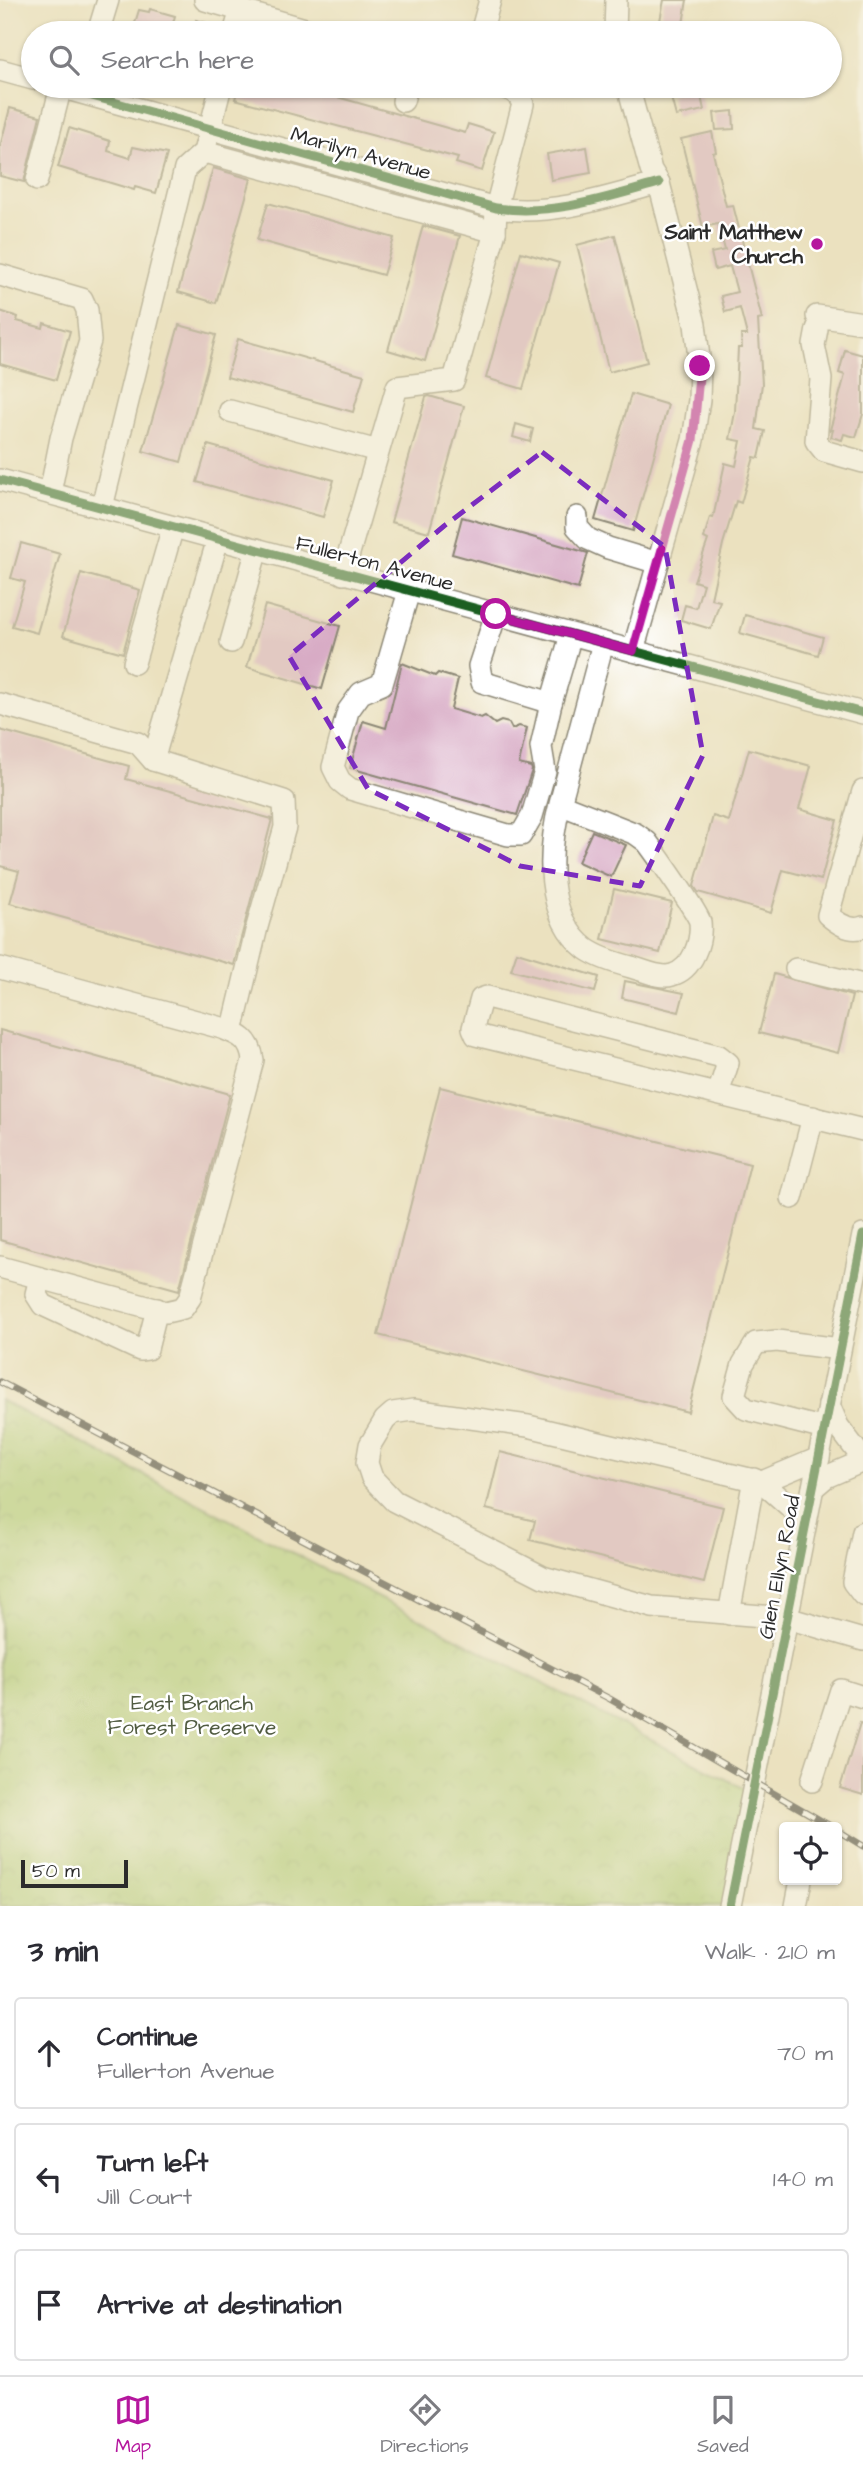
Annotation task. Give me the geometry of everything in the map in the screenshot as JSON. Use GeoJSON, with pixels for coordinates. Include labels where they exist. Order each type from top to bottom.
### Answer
{"type":"FeatureCollection","features":[{"type":"Feature","properties":{"kind":"street"},"geometry":{"type":"LineString","coordinates":[[102,21],[108,0]]}},
{"type":"Feature","properties":{"kind":"street"},"geometry":{"type":"LineString","coordinates":[[205,0],[278,21]]}},
{"type":"Feature","properties":{"kind":"street"},"geometry":{"type":"LineString","coordinates":[[484,21],[490,0]]}},
{"type":"Feature","properties":{"kind":"street"},"geometry":{"type":"LineString","coordinates":[[615,21],[616,0]]}},
{"type":"Feature","properties":{"kind":"street"},"geometry":{"type":"LineString","coordinates":[[238,21],[241,10]]}},
{"type":"Feature","properties":{"kind":"street"},"geometry":{"type":"LineString","coordinates":[[0,70],[21,76]]}},
{"type":"Feature","properties":{"kind":"street"},"geometry":{"type":"LineString","coordinates":[[37,180],[66,98]]}},
{"type":"Feature","properties":{"kind":"street","name":"Marilyn Avenue"},"geometry":{"type":"LineString","coordinates":[[104,98],[496,208],[531,212],[562,208],[659,183]]}},
{"type":"Feature","properties":{"kind":"street"},"geometry":{"type":"LineString","coordinates":[[102,507],[185,169],[204,152],[218,98]]}},
{"type":"Feature","properties":{"kind":"street"},"geometry":{"type":"LineString","coordinates":[[343,574],[397,387],[454,380],[495,232],[496,208],[523,104],[520,98]]}},
{"type":"Feature","properties":{"kind":"street"},"geometry":{"type":"LineString","coordinates":[[631,98],[651,170],[659,183],[691,303],[700,366],[693,440],[633,651]]}},
{"type":"Feature","properties":{"kind":"street"},"geometry":{"type":"LineString","coordinates":[[204,152],[495,232]]}},
{"type":"Feature","properties":{"kind":"street"},"geometry":{"type":"LineString","coordinates":[[0,275],[82,299],[87,310],[90,341],[61,438],[50,493]]}},
{"type":"Feature","properties":{"kind":"street"},"geometry":{"type":"LineString","coordinates":[[863,323],[817,322],[814,345],[821,379],[816,441],[824,451],[863,462]]}},
{"type":"Feature","properties":{"kind":"street"},"geometry":{"type":"LineString","coordinates":[[230,411],[378,451]]}},
{"type":"Feature","properties":{"kind":"street","name":"Fullerton Avenue"},"geometry":{"type":"LineString","coordinates":[[0,480],[863,713]]}},
{"type":"Feature","properties":{"kind":"street"},"geometry":{"type":"LineString","coordinates":[[577,517],[577,527],[588,539],[658,563]]}},
{"type":"Feature","properties":{"kind":"street"},"geometry":{"type":"LineString","coordinates":[[134,663],[173,527]]}},
{"type":"Feature","properties":{"kind":"street"},"geometry":{"type":"LineString","coordinates":[[153,760],[218,539]]}},
{"type":"Feature","properties":{"kind":"street"},"geometry":{"type":"LineString","coordinates":[[231,642],[257,549]]}},
{"type":"Feature","properties":{"kind":"street"},"geometry":{"type":"LineString","coordinates":[[409,591],[382,684],[361,693],[348,711],[333,767],[340,781],[350,789],[508,835],[521,835],[532,816],[545,771],[541,747],[571,635]]}},
{"type":"Feature","properties":{"kind":"street"},"geometry":{"type":"LineString","coordinates":[[496,614],[479,666],[482,682],[551,703]]}},
{"type":"Feature","properties":{"kind":"street"},"geometry":{"type":"LineString","coordinates":[[560,804],[636,834],[647,842],[699,920],[700,936],[692,959],[683,968],[672,975],[662,975],[610,961],[587,949],[571,932],[555,898],[551,846],[560,804],[603,643]]}},
{"type":"Feature","properties":{"kind":"street"},"geometry":{"type":"LineString","coordinates":[[0,704],[138,743],[153,760],[284,801],[285,827],[232,1032]]}},
{"type":"Feature","properties":{"kind":"street"},"geometry":{"type":"LineString","coordinates":[[863,790],[828,915],[837,923],[863,928]]}},
{"type":"Feature","properties":{"kind":"street"},"geometry":{"type":"LineString","coordinates":[[0,968],[232,1032],[245,1038],[251,1047],[253,1060],[190,1298],[183,1308],[166,1312],[0,1267]]}},
{"type":"Feature","properties":{"kind":"street"},"geometry":{"type":"LineString","coordinates":[[796,969],[863,985]]}},
{"type":"Feature","properties":{"kind":"street"},"geometry":{"type":"LineString","coordinates":[[718,1094],[728,1063],[719,1056],[486,997],[481,999],[473,1028],[476,1035],[863,1130]]}},
{"type":"Feature","properties":{"kind":"street"},"geometry":{"type":"LineString","coordinates":[[792,1198],[813,1117]]}},
{"type":"Feature","properties":{"kind":"street","name":"Glen Ellyn Road"},"geometry":{"type":"LineString","coordinates":[[730,1906],[829,1405],[857,1292],[863,1234]]}},
{"type":"Feature","properties":{"kind":"street"},"geometry":{"type":"LineString","coordinates":[[40,1278],[36,1294],[43,1305],[140,1350],[147,1349],[157,1309]]}},
{"type":"Feature","properties":{"kind":"street"},"geometry":{"type":"LineString","coordinates":[[825,1429],[746,1409],[734,1396],[743,1364],[756,1343],[777,1341],[841,1349]]}},
{"type":"Feature","properties":{"kind":"street"},"geometry":{"type":"LineString","coordinates":[[813,1488],[826,1477],[863,1460],[838,1426],[829,1405]]}},
{"type":"Feature","properties":{"kind":"street"},"geometry":{"type":"LineString","coordinates":[[806,1521],[758,1481],[528,1426],[413,1410],[393,1413],[370,1445],[367,1463],[372,1478],[383,1492],[509,1562],[543,1577],[652,1607],[787,1618],[863,1640]]}},
{"type":"Feature","properties":{"kind":"street"},"geometry":{"type":"LineString","coordinates":[[758,1481],[819,1458]]}},
{"type":"Feature","properties":{"kind":"street"},"geometry":{"type":"LineString","coordinates":[[729,1614],[758,1481]]}},
{"type":"Feature","properties":{"kind":"street"},"geometry":{"type":"LineString","coordinates":[[863,1532],[853,1581],[863,1595]]}},
{"type":"Feature","properties":{"kind":"street"},"geometry":{"type":"LineString","coordinates":[[811,1781],[841,1690],[863,1697]]}},
{"type":"Feature","properties":{"kind":"street"},"geometry":{"type":"LineString","coordinates":[[796,1906],[800,1885]]}},
{"type":"Feature","properties":{"kind":"highlighted area"},"geometry":{"type":"Polygon","coordinates":[[[542,452],[665,547],[703,755],[640,886],[520,866],[368,789],[289,656],[444,526],[542,452]]]}},
{"type":"Feature","properties":{"kind":"green space","name":"East Branch Forest Preserve"},"geometry":{"type":"Polygon","coordinates":[[[0,1400],[747,1790],[724,1906],[0,1906],[0,1400]]]}},
{"type":"Feature","properties":{"kind":"building"},"geometry":{"type":"Polygon","coordinates":[[[664,0],[687,0],[684,21],[660,21],[664,0]]]}},
{"type":"Feature","properties":{"kind":"building"},"geometry":{"type":"Polygon","coordinates":[[[150,9],[175,16],[174,21],[136,21],[139,10],[149,12],[150,9]]]}},
{"type":"Feature","properties":{"kind":"building"},"geometry":{"type":"Polygon","coordinates":[[[341,98],[465,133],[468,124],[494,132],[482,171],[456,163],[458,158],[235,99],[341,98]]]}},
{"type":"Feature","properties":{"kind":"building"},"geometry":{"type":"Polygon","coordinates":[[[671,98],[701,98],[704,110],[676,116],[671,98]]]}},
{"type":"Feature","properties":{"kind":"building"},"geometry":{"type":"Polygon","coordinates":[[[10,108],[40,116],[24,182],[0,176],[0,147],[10,108]]]}},
{"type":"Feature","properties":{"kind":"building"},"geometry":{"type":"Polygon","coordinates":[[[733,111],[734,129],[716,130],[714,113],[733,111]]]}},
{"type":"Feature","properties":{"kind":"building"},"geometry":{"type":"Polygon","coordinates":[[[69,128],[110,141],[108,151],[130,158],[133,147],[167,154],[156,193],[135,187],[134,190],[58,167],[69,128]]]}},
{"type":"Feature","properties":{"kind":"building"},"geometry":{"type":"Polygon","coordinates":[[[712,132],[716,152],[713,153],[726,206],[733,205],[762,319],[758,320],[762,384],[756,429],[765,431],[759,458],[754,457],[741,503],[736,501],[723,544],[711,599],[720,601],[711,629],[681,620],[685,605],[696,608],[703,584],[694,581],[708,540],[704,538],[710,517],[713,518],[725,463],[736,466],[741,441],[730,439],[735,412],[738,348],[742,348],[741,335],[747,335],[740,308],[725,312],[721,296],[737,292],[730,266],[715,270],[711,253],[725,250],[718,224],[703,227],[681,139],[712,132]]]}},
{"type":"Feature","properties":{"kind":"building"},"geometry":{"type":"Polygon","coordinates":[[[587,147],[591,173],[551,180],[547,154],[587,147]]]}},
{"type":"Feature","properties":{"kind":"building"},"geometry":{"type":"Polygon","coordinates":[[[213,168],[251,179],[216,303],[178,292],[213,168]]]}},
{"type":"Feature","properties":{"kind":"building"},"geometry":{"type":"Polygon","coordinates":[[[268,203],[394,238],[383,275],[257,240],[268,203]]]}},
{"type":"Feature","properties":{"kind":"building"},"geometry":{"type":"Polygon","coordinates":[[[423,226],[460,236],[425,361],[388,350],[423,226]]]}},
{"type":"Feature","properties":{"kind":"building"},"geometry":{"type":"Polygon","coordinates":[[[615,235],[647,362],[609,372],[577,245],[615,235]]]}},
{"type":"Feature","properties":{"kind":"building"},"geometry":{"type":"Polygon","coordinates":[[[521,252],[559,263],[523,389],[486,378],[521,252]]]}},
{"type":"Feature","properties":{"kind":"building"},"geometry":{"type":"Polygon","coordinates":[[[0,311],[18,317],[17,321],[43,328],[44,323],[70,331],[56,380],[0,364],[0,311]]]}},
{"type":"Feature","properties":{"kind":"building"},"geometry":{"type":"Polygon","coordinates":[[[179,325],[216,335],[181,462],[143,451],[179,325]]]}},
{"type":"Feature","properties":{"kind":"building"},"geometry":{"type":"Polygon","coordinates":[[[238,339],[364,375],[353,412],[227,377],[238,339]]]}},
{"type":"Feature","properties":{"kind":"building"},"geometry":{"type":"Polygon","coordinates":[[[845,350],[863,355],[863,414],[856,437],[844,434],[842,440],[831,437],[833,430],[830,430],[845,375],[839,373],[845,350]]]}},
{"type":"Feature","properties":{"kind":"building"},"geometry":{"type":"Polygon","coordinates":[[[631,394],[668,405],[633,531],[595,520],[631,394]]]}},
{"type":"Feature","properties":{"kind":"building"},"geometry":{"type":"Polygon","coordinates":[[[426,397],[464,406],[429,532],[391,522],[426,397]]]}},
{"type":"Feature","properties":{"kind":"building"},"geometry":{"type":"Polygon","coordinates":[[[516,424],[533,429],[530,442],[513,437],[516,424]]]}},
{"type":"Feature","properties":{"kind":"building"},"geometry":{"type":"Polygon","coordinates":[[[208,445],[334,480],[323,517],[197,482],[208,445]]]}},
{"type":"Feature","properties":{"kind":"building"},"geometry":{"type":"Polygon","coordinates":[[[462,517],[588,553],[578,589],[452,554],[462,517]]]}},
{"type":"Feature","properties":{"kind":"building"},"geometry":{"type":"Polygon","coordinates":[[[21,543],[60,554],[37,633],[12,626],[25,582],[11,578],[21,543]]]}},
{"type":"Feature","properties":{"kind":"building"},"geometry":{"type":"Polygon","coordinates":[[[81,573],[140,590],[123,653],[63,636],[81,573]]]}},
{"type":"Feature","properties":{"kind":"building"},"geometry":{"type":"Polygon","coordinates":[[[265,605],[340,626],[322,689],[247,667],[265,605]]]}},
{"type":"Feature","properties":{"kind":"building"},"geometry":{"type":"Polygon","coordinates":[[[745,615],[823,637],[818,655],[740,633],[745,615]]]}},
{"type":"Feature","properties":{"kind":"building"},"geometry":{"type":"Polygon","coordinates":[[[402,663],[435,676],[438,673],[458,679],[451,709],[481,718],[485,716],[495,724],[501,721],[509,723],[512,729],[519,726],[527,728],[519,764],[531,767],[532,770],[517,815],[350,768],[363,721],[386,728],[402,663]]]}},
{"type":"Feature","properties":{"kind":"building"},"geometry":{"type":"Polygon","coordinates":[[[0,730],[129,766],[126,779],[272,819],[234,965],[10,903],[19,871],[0,866],[0,730]]]}},
{"type":"Feature","properties":{"kind":"building"},"geometry":{"type":"Polygon","coordinates":[[[749,749],[811,766],[799,809],[837,820],[821,880],[783,870],[771,913],[698,892],[694,886],[713,816],[729,821],[749,749]]]}},
{"type":"Feature","properties":{"kind":"building"},"geometry":{"type":"Polygon","coordinates":[[[592,831],[626,845],[611,877],[578,862],[592,831]]]}},
{"type":"Feature","properties":{"kind":"building"},"geometry":{"type":"Polygon","coordinates":[[[614,889],[672,903],[660,953],[602,939],[614,889]]]}},
{"type":"Feature","properties":{"kind":"building"},"geometry":{"type":"Polygon","coordinates":[[[517,952],[599,977],[595,992],[511,970],[517,952]]]}},
{"type":"Feature","properties":{"kind":"building"},"geometry":{"type":"Polygon","coordinates":[[[774,974],[852,996],[838,1053],[759,1033],[774,974]]]}},
{"type":"Feature","properties":{"kind":"building"},"geometry":{"type":"Polygon","coordinates":[[[625,981],[684,993],[679,1012],[622,998],[625,981]]]}},
{"type":"Feature","properties":{"kind":"building"},"geometry":{"type":"Polygon","coordinates":[[[0,1030],[230,1094],[179,1290],[0,1240],[0,1030]]]}},
{"type":"Feature","properties":{"kind":"building"},"geometry":{"type":"Polygon","coordinates":[[[440,1087],[750,1164],[688,1412],[378,1335],[440,1087]]]}},
{"type":"Feature","properties":{"kind":"building"},"geometry":{"type":"Polygon","coordinates":[[[500,1452],[723,1507],[704,1583],[530,1540],[535,1521],[486,1509],[500,1452]]]}},
{"type":"Feature","properties":{"kind":"building"},"geometry":{"type":"Polygon","coordinates":[[[860,1723],[863,1724],[863,1795],[840,1788],[860,1723]]]}},
{"type":"Feature","properties":{"kind":"railway"},"geometry":{"type":"LineString","coordinates":[[0,1382],[610,1699],[823,1822]]}},
{"type":"Feature","properties":{"kind":"railway"},"geometry":{"type":"LineString","coordinates":[[842,1833],[863,1846]]}},
{"type":"Feature","properties":{"kind":"cycle path"},"geometry":{"type":"LineString","coordinates":[[99,98],[496,208],[558,208],[659,183]]}},
{"type":"Feature","properties":{"kind":"cycle path"},"geometry":{"type":"LineString","coordinates":[[0,480],[863,713]]}},
{"type":"Feature","properties":{"kind":"cycle path"},"geometry":{"type":"LineString","coordinates":[[730,1906],[863,1235]]}},
{"type":"Feature","properties":{"kind":"place","name":"Saint Matthew Church"},"geometry":{"type":"Point","coordinates":[817,244]}},
{"type":"Feature","properties":{"kind":"route"},"geometry":{"type":"LineString","coordinates":[[496,614],[633,651],[693,440],[699,400],[700,366]]}}]}
